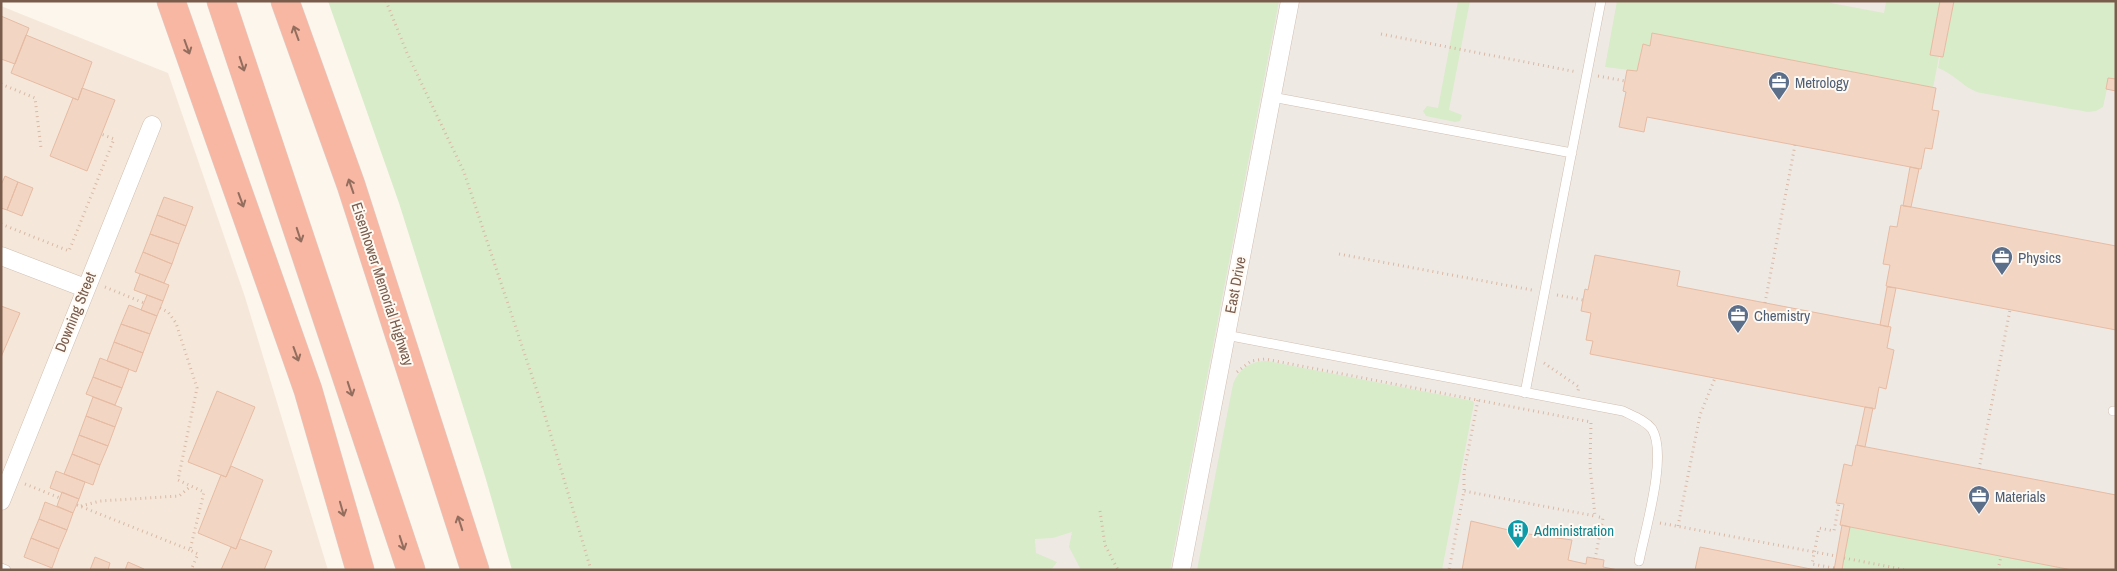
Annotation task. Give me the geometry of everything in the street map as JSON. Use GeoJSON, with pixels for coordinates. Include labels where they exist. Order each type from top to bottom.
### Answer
{"type":"FeatureCollection","features":[{"type":"Feature","properties":{"kind":"highway"},"geometry":{"type":"LineString","coordinates":[[171,1],[308,390],[360,570]]}},
{"type":"Feature","properties":{"kind":"highway"},"geometry":{"type":"LineString","coordinates":[[221,1],[411,570]]}},
{"type":"Feature","properties":{"kind":"highway","name":"Eisenhower Memorial Highway"},"geometry":{"type":"LineString","coordinates":[[285,1],[351,185],[475,570]]}},
{"type":"Feature","properties":{"kind":"street","name":"East Drive"},"geometry":{"type":"LineString","coordinates":[[1180,570],[1290,1]]}},
{"type":"Feature","properties":{"kind":"street","name":"Downing Street"},"geometry":{"type":"LineString","coordinates":[[1,501],[152,125]]}},
{"type":"Feature","properties":{"kind":"street"},"geometry":{"type":"LineString","coordinates":[[1,256],[87,284]]}},
{"type":"Feature","properties":{"kind":"lane"},"geometry":{"type":"LineString","coordinates":[[1525,393],[1601,1]]}},
{"type":"Feature","properties":{"kind":"lane"},"geometry":{"type":"LineString","coordinates":[[1272,97],[1572,153]]}},
{"type":"Feature","properties":{"kind":"lane"},"geometry":{"type":"LineString","coordinates":[[1226,335],[1623,411],[1639,418],[1651,428],[1658,443],[1659,461],[1639,561]]}},
{"type":"Feature","properties":{"kind":"lane"},"geometry":{"type":"LineString","coordinates":[[1,568],[6,570]]}},
{"type":"Feature","properties":{"kind":"path"},"geometry":{"type":"LineString","coordinates":[[386,1],[407,53],[464,172],[543,409],[591,570]]}},
{"type":"Feature","properties":{"kind":"path"},"geometry":{"type":"LineString","coordinates":[[1381,34],[1577,72]]}},
{"type":"Feature","properties":{"kind":"path"},"geometry":{"type":"LineString","coordinates":[[1597,86],[1597,76],[1601,67]]}},
{"type":"Feature","properties":{"kind":"path"},"geometry":{"type":"LineString","coordinates":[[1597,76],[1625,81]]}},
{"type":"Feature","properties":{"kind":"path"},"geometry":{"type":"LineString","coordinates":[[1,84],[35,98],[41,148]]}},
{"type":"Feature","properties":{"kind":"path"},"geometry":{"type":"LineString","coordinates":[[1,224],[69,251],[114,139],[101,134]]}},
{"type":"Feature","properties":{"kind":"path"},"geometry":{"type":"LineString","coordinates":[[1765,303],[1795,145]]}},
{"type":"Feature","properties":{"kind":"path"},"geometry":{"type":"LineString","coordinates":[[1339,254],[1536,291]]}},
{"type":"Feature","properties":{"kind":"path"},"geometry":{"type":"LineString","coordinates":[[87,284],[144,302]]}},
{"type":"Feature","properties":{"kind":"path"},"geometry":{"type":"LineString","coordinates":[[1555,305],[1555,295],[1558,286]]}},
{"type":"Feature","properties":{"kind":"path"},"geometry":{"type":"LineString","coordinates":[[1555,295],[1583,300]]}},
{"type":"Feature","properties":{"kind":"path"},"geometry":{"type":"LineString","coordinates":[[160,308],[168,312],[176,323],[197,388],[178,480],[204,492],[190,550]]}},
{"type":"Feature","properties":{"kind":"path"},"geometry":{"type":"LineString","coordinates":[[1979,469],[2010,310]]}},
{"type":"Feature","properties":{"kind":"path"},"geometry":{"type":"LineString","coordinates":[[1234,375],[1247,364],[1265,359],[1591,422],[1590,466],[1595,516]]}},
{"type":"Feature","properties":{"kind":"path"},"geometry":{"type":"LineString","coordinates":[[1544,362],[1578,387],[1577,394]]}},
{"type":"Feature","properties":{"kind":"path"},"geometry":{"type":"LineString","coordinates":[[1678,526],[1700,414],[1715,378]]}},
{"type":"Feature","properties":{"kind":"path"},"geometry":{"type":"LineString","coordinates":[[1449,570],[1464,490],[1464,472],[1478,400]]}},
{"type":"Feature","properties":{"kind":"path"},"geometry":{"type":"LineString","coordinates":[[10,478],[60,498]]}},
{"type":"Feature","properties":{"kind":"path"},"geometry":{"type":"LineString","coordinates":[[191,486],[179,496],[100,501],[79,505],[198,554],[191,570]]}},
{"type":"Feature","properties":{"kind":"path"},"geometry":{"type":"LineString","coordinates":[[1464,490],[1603,518],[1595,559]]}},
{"type":"Feature","properties":{"kind":"path"},"geometry":{"type":"LineString","coordinates":[[1834,568],[1812,564],[1819,528],[1834,531],[1839,503]]}},
{"type":"Feature","properties":{"kind":"path"},"geometry":{"type":"LineString","coordinates":[[1100,511],[1105,545],[1118,570]]}},
{"type":"Feature","properties":{"kind":"path"},"geometry":{"type":"LineString","coordinates":[[1647,520],[1836,556]]}},
{"type":"Feature","properties":{"kind":"path"},"geometry":{"type":"LineString","coordinates":[[1998,570],[2001,556]]}},
{"type":"Feature","properties":{"kind":"path"},"geometry":{"type":"LineString","coordinates":[[1844,558],[1906,570]]}},
{"type":"Feature","properties":{"kind":"shaded area"},"geometry":{"type":"Polygon","coordinates":[[[372,1],[2116,1],[2116,570],[582,570],[372,1]]]}},
{"type":"Feature","properties":{"kind":"shaded area"},"geometry":{"type":"Polygon","coordinates":[[[1,6],[168,73],[245,297],[328,570],[1,570],[1,6]]]}},
{"type":"Feature","properties":{"kind":"green space"},"geometry":{"type":"Polygon","coordinates":[[[328,1],[1279,1],[1170,570],[1081,570],[1069,547],[1072,532],[1053,538],[1035,539],[1036,553],[1057,562],[1051,570],[512,570],[485,476],[399,203],[328,1]]]}},
{"type":"Feature","properties":{"kind":"green space"},"geometry":{"type":"Polygon","coordinates":[[[1458,1],[1470,1],[1449,110],[1462,115],[1460,121],[1455,122],[1426,116],[1423,111],[1427,106],[1438,108],[1458,1]]]}},
{"type":"Feature","properties":{"kind":"green space"},"geometry":{"type":"Polygon","coordinates":[[[1617,1],[1830,1],[1831,3],[1884,13],[1886,2],[1883,1],[1940,1],[1930,54],[1939,57],[1933,88],[1652,34],[1650,46],[1642,45],[1637,71],[1605,67],[1617,1]]]}},
{"type":"Feature","properties":{"kind":"green space"},"geometry":{"type":"Polygon","coordinates":[[[1954,1],[2116,1],[2116,79],[2108,78],[2103,107],[2096,111],[2088,112],[1981,93],[1938,68],[1940,57],[1943,57],[1954,1]]]}},
{"type":"Feature","properties":{"kind":"green space"},"geometry":{"type":"Polygon","coordinates":[[[1268,361],[1473,401],[1442,570],[1197,570],[1233,384],[1246,367],[1256,362],[1268,361]]]}},
{"type":"Feature","properties":{"kind":"green space"},"geometry":{"type":"Polygon","coordinates":[[[1850,527],[2072,570],[1842,570],[1850,527]]]}},
{"type":"Feature","properties":{"kind":"building"},"geometry":{"type":"Polygon","coordinates":[[[1940,1],[1954,1],[1943,57],[1930,55],[1940,1]]]}},
{"type":"Feature","properties":{"kind":"building"},"geometry":{"type":"Polygon","coordinates":[[[1,16],[29,28],[15,64],[1,59],[1,16]]]}},
{"type":"Feature","properties":{"kind":"building","name":"Metrology"},"geometry":{"type":"Polygon","coordinates":[[[1652,33],[1936,88],[1932,110],[1939,111],[1932,149],[1925,148],[1921,169],[1647,117],[1644,132],[1619,127],[1626,92],[1623,91],[1627,70],[1637,71],[1643,44],[1650,46],[1652,33]]]}},
{"type":"Feature","properties":{"kind":"building"},"geometry":{"type":"Polygon","coordinates":[[[26,35],[92,62],[78,100],[11,73],[26,35]]]}},
{"type":"Feature","properties":{"kind":"building"},"geometry":{"type":"Polygon","coordinates":[[[2108,78],[2116,79],[2116,91],[2106,89],[2108,78]]]}},
{"type":"Feature","properties":{"kind":"building"},"geometry":{"type":"Polygon","coordinates":[[[82,88],[115,100],[87,171],[50,156],[73,98],[78,100],[82,88]]]}},
{"type":"Feature","properties":{"kind":"building"},"geometry":{"type":"Polygon","coordinates":[[[1910,167],[1919,169],[1911,207],[1903,206],[1910,167]]]}},
{"type":"Feature","properties":{"kind":"building"},"geometry":{"type":"Polygon","coordinates":[[[5,176],[18,182],[7,210],[1,208],[1,185],[5,176]]]}},
{"type":"Feature","properties":{"kind":"building"},"geometry":{"type":"Polygon","coordinates":[[[18,182],[33,188],[22,216],[7,210],[18,182]]]}},
{"type":"Feature","properties":{"kind":"building"},"geometry":{"type":"Polygon","coordinates":[[[164,197],[193,207],[186,226],[157,215],[164,197]]]}},
{"type":"Feature","properties":{"kind":"building","name":"Physics"},"geometry":{"type":"Polygon","coordinates":[[[1901,205],[2116,246],[2116,330],[1886,286],[1890,265],[1883,264],[1890,226],[1897,227],[1901,205]]]}},
{"type":"Feature","properties":{"kind":"building"},"geometry":{"type":"Polygon","coordinates":[[[157,215],[186,226],[179,244],[150,234],[157,215]]]}},
{"type":"Feature","properties":{"kind":"building"},"geometry":{"type":"Polygon","coordinates":[[[150,234],[179,244],[172,264],[143,252],[150,234]]]}},
{"type":"Feature","properties":{"kind":"building"},"geometry":{"type":"Polygon","coordinates":[[[143,252],[172,264],[164,283],[135,272],[143,252]]]}},
{"type":"Feature","properties":{"kind":"building","name":"Chemistry"},"geometry":{"type":"Polygon","coordinates":[[[1595,255],[1680,271],[1677,286],[1891,327],[1887,348],[1894,350],[1886,389],[1879,387],[1875,409],[1590,354],[1593,341],[1586,340],[1591,313],[1581,311],[1585,289],[1588,290],[1595,255]]]}},
{"type":"Feature","properties":{"kind":"building"},"geometry":{"type":"Polygon","coordinates":[[[140,274],[169,285],[163,301],[134,290],[140,274]]]}},
{"type":"Feature","properties":{"kind":"building"},"geometry":{"type":"Polygon","coordinates":[[[1887,287],[1896,288],[1888,327],[1880,325],[1887,287]]]}},
{"type":"Feature","properties":{"kind":"building"},"geometry":{"type":"Polygon","coordinates":[[[147,295],[163,301],[157,316],[141,310],[147,295]]]}},
{"type":"Feature","properties":{"kind":"building"},"geometry":{"type":"Polygon","coordinates":[[[129,305],[157,316],[150,334],[121,324],[129,305]]]}},
{"type":"Feature","properties":{"kind":"building"},"geometry":{"type":"Polygon","coordinates":[[[1,306],[20,313],[1,357],[1,306]]]}},
{"type":"Feature","properties":{"kind":"building"},"geometry":{"type":"Polygon","coordinates":[[[121,324],[150,334],[143,353],[114,342],[121,324]]]}},
{"type":"Feature","properties":{"kind":"building"},"geometry":{"type":"Polygon","coordinates":[[[114,342],[143,353],[136,372],[107,361],[114,342]]]}},
{"type":"Feature","properties":{"kind":"building"},"geometry":{"type":"Polygon","coordinates":[[[100,358],[129,369],[122,388],[93,377],[100,358]]]}},
{"type":"Feature","properties":{"kind":"building"},"geometry":{"type":"Polygon","coordinates":[[[93,377],[122,388],[115,405],[86,394],[93,377]]]}},
{"type":"Feature","properties":{"kind":"building"},"geometry":{"type":"Polygon","coordinates":[[[217,391],[255,407],[226,477],[188,462],[217,391]]]}},
{"type":"Feature","properties":{"kind":"building"},"geometry":{"type":"Polygon","coordinates":[[[93,397],[122,408],[115,427],[86,416],[93,397]]]}},
{"type":"Feature","properties":{"kind":"building"},"geometry":{"type":"Polygon","coordinates":[[[1865,407],[1873,408],[1865,447],[1857,445],[1865,407]]]}},
{"type":"Feature","properties":{"kind":"building"},"geometry":{"type":"Polygon","coordinates":[[[86,416],[115,427],[108,446],[79,435],[86,416]]]}},
{"type":"Feature","properties":{"kind":"building"},"geometry":{"type":"Polygon","coordinates":[[[79,435],[108,446],[100,465],[72,454],[79,435]]]}},
{"type":"Feature","properties":{"kind":"building","name":"Materials"},"geometry":{"type":"Polygon","coordinates":[[[1856,445],[2116,495],[2116,570],[2072,570],[1840,525],[1844,504],[1836,503],[1844,464],[1852,466],[1856,445]]]}},
{"type":"Feature","properties":{"kind":"building"},"geometry":{"type":"Polygon","coordinates":[[[72,454],[100,465],[93,485],[64,474],[72,454]]]}},
{"type":"Feature","properties":{"kind":"building"},"geometry":{"type":"Polygon","coordinates":[[[231,466],[263,480],[236,549],[198,533],[221,475],[226,477],[231,466]]]}},
{"type":"Feature","properties":{"kind":"building"},"geometry":{"type":"Polygon","coordinates":[[[56,471],[85,482],[79,499],[50,488],[56,471]]]}},
{"type":"Feature","properties":{"kind":"building"},"geometry":{"type":"Polygon","coordinates":[[[62,492],[79,499],[73,513],[57,506],[62,492]]]}},
{"type":"Feature","properties":{"kind":"building"},"geometry":{"type":"Polygon","coordinates":[[[45,502],[73,513],[67,530],[39,519],[45,502]]]}},
{"type":"Feature","properties":{"kind":"building"},"geometry":{"type":"Polygon","coordinates":[[[39,519],[67,530],[59,549],[31,538],[39,519]]]}},
{"type":"Feature","properties":{"kind":"building","name":"Administration"},"geometry":{"type":"Polygon","coordinates":[[[1471,521],[1521,533],[1572,540],[1568,560],[1586,564],[1587,557],[1604,560],[1603,567],[1618,570],[1462,570],[1471,521]]]}},
{"type":"Feature","properties":{"kind":"building"},"geometry":{"type":"Polygon","coordinates":[[[1842,525],[1850,527],[1842,570],[1834,570],[1842,525]]]}},
{"type":"Feature","properties":{"kind":"building"},"geometry":{"type":"Polygon","coordinates":[[[31,538],[59,549],[52,568],[24,557],[31,538]]]}},
{"type":"Feature","properties":{"kind":"building"},"geometry":{"type":"Polygon","coordinates":[[[240,539],[272,551],[264,570],[221,570],[231,547],[236,549],[240,539]]]}},
{"type":"Feature","properties":{"kind":"building"},"geometry":{"type":"Polygon","coordinates":[[[1700,547],[1816,570],[1695,570],[1700,547]]]}},
{"type":"Feature","properties":{"kind":"building"},"geometry":{"type":"Polygon","coordinates":[[[95,557],[110,563],[108,570],[90,570],[95,557]]]}},
{"type":"Feature","properties":{"kind":"building"},"geometry":{"type":"Polygon","coordinates":[[[128,562],[144,569],[125,570],[128,562]]]}},
{"type":"Feature","properties":{"kind":"place","name":"Metrology"},"geometry":{"type":"Point","coordinates":[1779,101]}},
{"type":"Feature","properties":{"kind":"place","name":"Physics"},"geometry":{"type":"Point","coordinates":[2002,276]}},
{"type":"Feature","properties":{"kind":"place","name":"Chemistry"},"geometry":{"type":"Point","coordinates":[1738,334]}},
{"type":"Feature","properties":{"kind":"place","name":"Materials"},"geometry":{"type":"Point","coordinates":[1979,515]}},
{"type":"Feature","properties":{"kind":"place","name":"Administration"},"geometry":{"type":"Point","coordinates":[1518,549]}}]}
